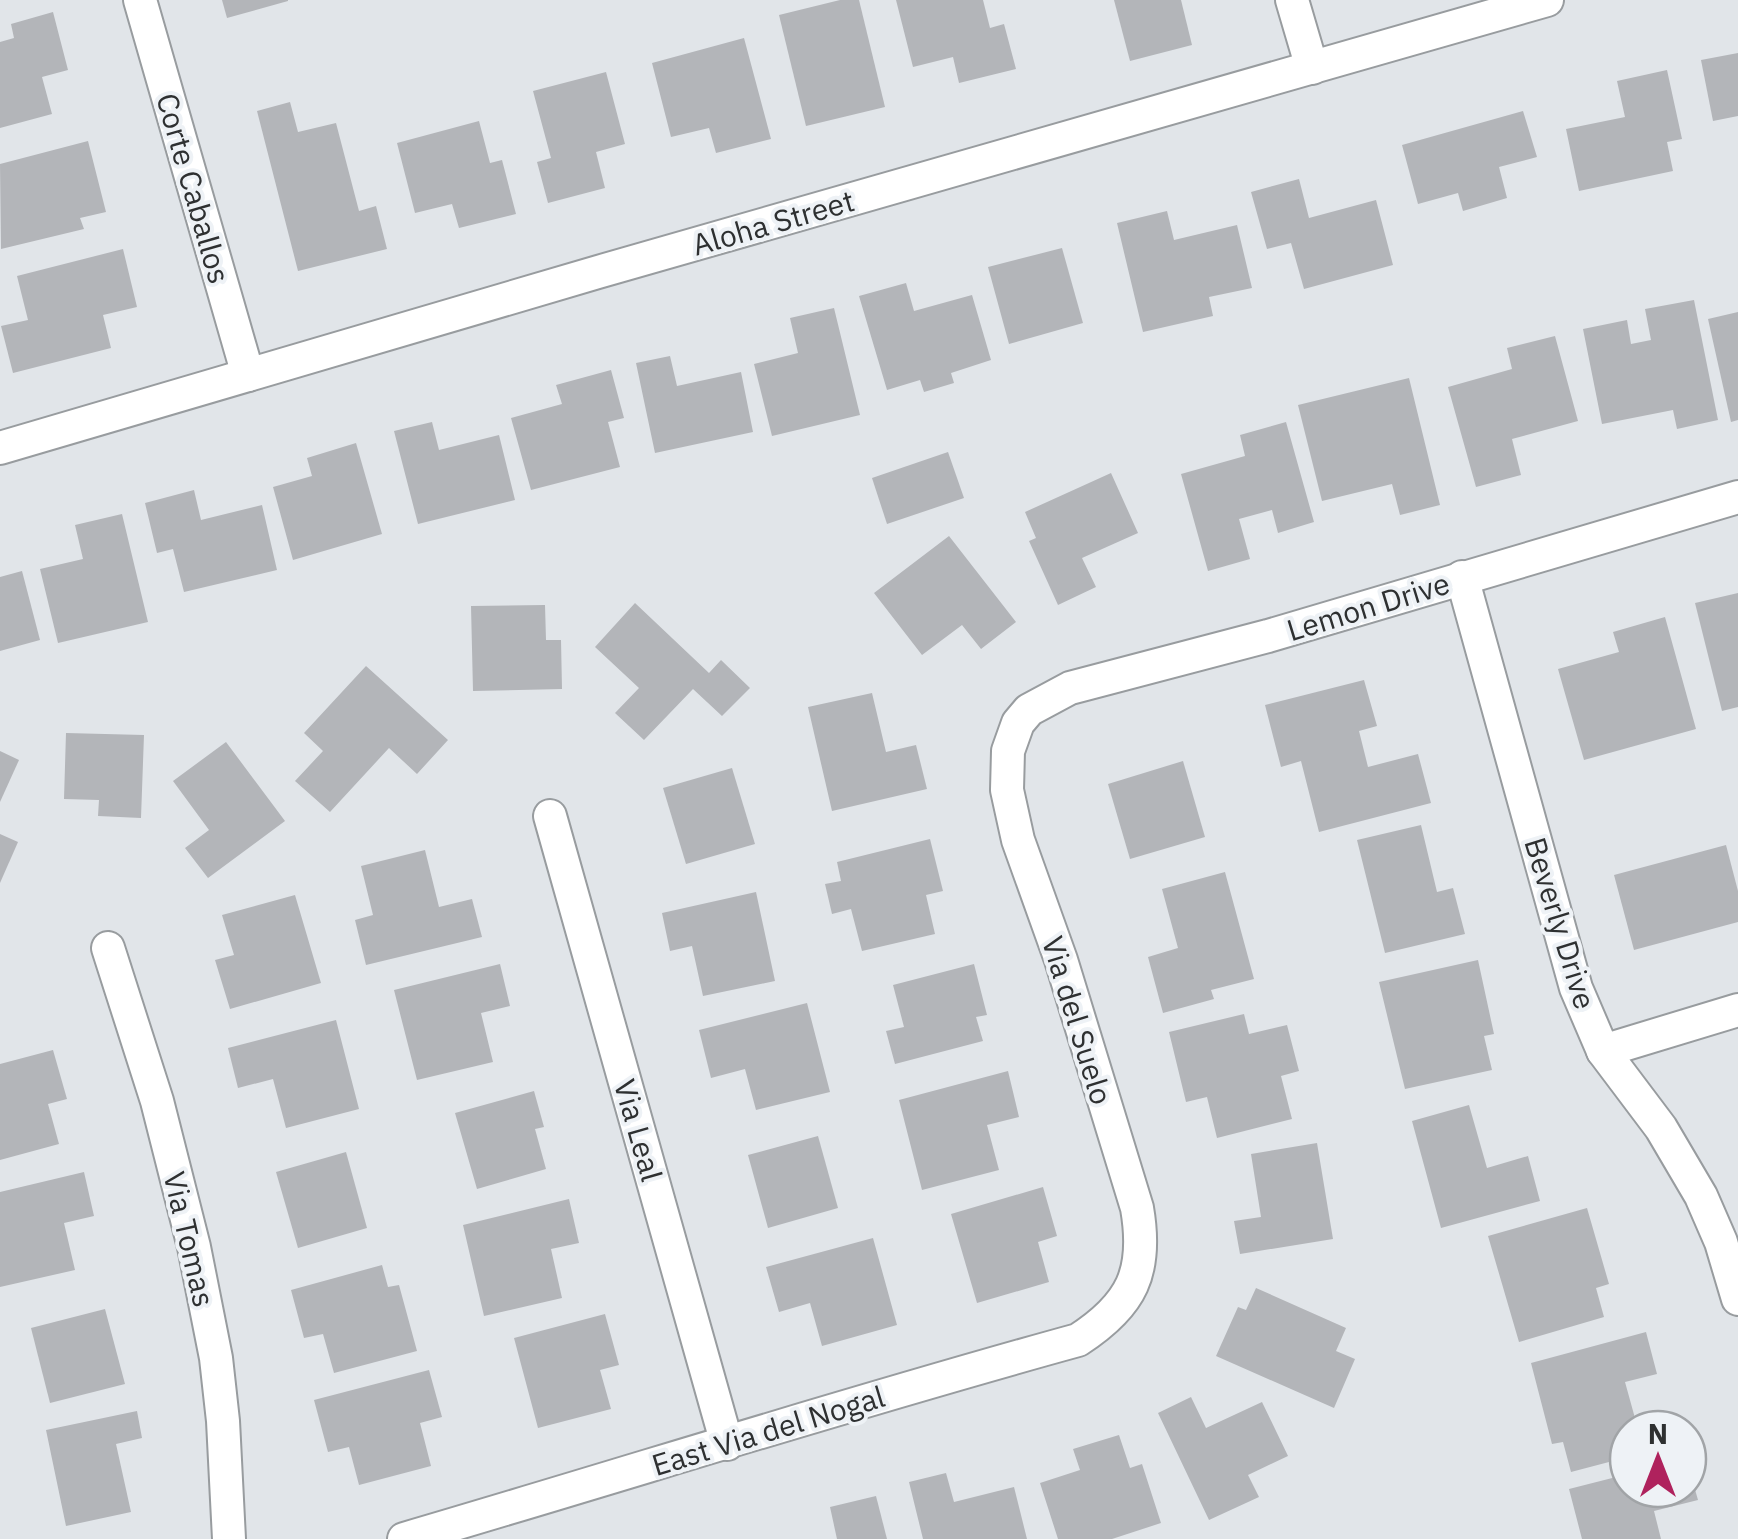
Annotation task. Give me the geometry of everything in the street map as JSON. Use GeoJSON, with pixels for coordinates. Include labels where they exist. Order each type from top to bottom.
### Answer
{"type":"FeatureCollection","features":[{"type":"Feature","properties":{"kind":"street","name":"Corte Caballos"},"geometry":{"type":"LineString","coordinates":[[140,0],[248,375]]}},
{"type":"Feature","properties":{"kind":"street"},"geometry":{"type":"LineString","coordinates":[[1292,0],[1312,68]]}},
{"type":"Feature","properties":{"kind":"street","name":"Aloha Street"},"geometry":{"type":"LineString","coordinates":[[0,448],[1547,0]]}},
{"type":"Feature","properties":{"kind":"street","name":"Lemon Drive"},"geometry":{"type":"LineString","coordinates":[[1012,734],[1029,710],[1070,688],[1268,636],[1738,497]]}},
{"type":"Feature","properties":{"kind":"street","name":"Beverly Drive"},"geometry":{"type":"LineString","coordinates":[[1462,577],[1576,988],[1603,1051],[1661,1128],[1701,1196],[1721,1242],[1738,1298]]}},
{"type":"Feature","properties":{"kind":"street","name":"Via del Suelo"},"geometry":{"type":"LineString","coordinates":[[1012,734],[1006,790],[1018,840],[1050,927],[1137,1208],[1142,1241],[1140,1258],[1137,1275],[1122,1305]]}},
{"type":"Feature","properties":{"kind":"street","name":"Via Leal"},"geometry":{"type":"LineString","coordinates":[[550,816],[728,1444]]}},
{"type":"Feature","properties":{"kind":"street","name":"Via Tomas"},"geometry":{"type":"LineString","coordinates":[[108,948],[157,1101],[194,1247],[224,1421],[228,1539]]}},
{"type":"Feature","properties":{"kind":"street"},"geometry":{"type":"LineString","coordinates":[[1603,1051],[1738,1010]]}},
{"type":"Feature","properties":{"kind":"street","name":"East Via del Nogal"},"geometry":{"type":"LineString","coordinates":[[404,1539],[728,1444],[869,1397],[1078,1340],[1106,1322],[1122,1305]]}},
{"type":"Feature","properties":{"kind":"building"},"geometry":{"type":"Polygon","coordinates":[[[222,0],[288,0],[288,1],[227,18],[222,0]]]}},
{"type":"Feature","properties":{"kind":"building"},"geometry":{"type":"Polygon","coordinates":[[[840,0],[859,0],[885,107],[806,126],[779,15],[840,0]]]}},
{"type":"Feature","properties":{"kind":"building"},"geometry":{"type":"Polygon","coordinates":[[[896,0],[983,0],[990,28],[1004,24],[1016,69],[959,83],[953,57],[913,67],[896,0]]]}},
{"type":"Feature","properties":{"kind":"building"},"geometry":{"type":"Polygon","coordinates":[[[1114,0],[1181,0],[1192,45],[1130,61],[1114,0]]]}},
{"type":"Feature","properties":{"kind":"building"},"geometry":{"type":"Polygon","coordinates":[[[53,12],[68,70],[42,77],[52,114],[0,128],[0,42],[14,38],[11,24],[53,12]]]}},
{"type":"Feature","properties":{"kind":"building"},"geometry":{"type":"Polygon","coordinates":[[[744,38],[771,139],[716,153],[709,128],[671,137],[652,63],[744,38]]]}},
{"type":"Feature","properties":{"kind":"building"},"geometry":{"type":"Polygon","coordinates":[[[1738,53],[1738,116],[1713,121],[1701,60],[1738,53]]]}},
{"type":"Feature","properties":{"kind":"building"},"geometry":{"type":"Polygon","coordinates":[[[1667,70],[1682,139],[1667,142],[1673,171],[1579,191],[1566,129],[1625,117],[1617,81],[1667,70]]]}},
{"type":"Feature","properties":{"kind":"building"},"geometry":{"type":"Polygon","coordinates":[[[606,72],[625,144],[596,152],[605,188],[548,203],[537,162],[551,158],[533,91],[606,72]]]}},
{"type":"Feature","properties":{"kind":"building"},"geometry":{"type":"Polygon","coordinates":[[[290,102],[298,132],[336,123],[359,211],[376,206],[387,249],[298,271],[257,111],[290,102]]]}},
{"type":"Feature","properties":{"kind":"building"},"geometry":{"type":"Polygon","coordinates":[[[1523,111],[1537,157],[1499,167],[1507,198],[1463,211],[1458,193],[1418,204],[1402,145],[1523,111]]]}},
{"type":"Feature","properties":{"kind":"building"},"geometry":{"type":"Polygon","coordinates":[[[479,121],[490,163],[502,160],[516,214],[459,228],[452,204],[415,213],[397,143],[479,121]]]}},
{"type":"Feature","properties":{"kind":"building"},"geometry":{"type":"Polygon","coordinates":[[[88,141],[106,212],[80,218],[84,229],[1,249],[0,164],[88,141]]]}},
{"type":"Feature","properties":{"kind":"building"},"geometry":{"type":"Polygon","coordinates":[[[1299,179],[1309,218],[1376,200],[1393,265],[1304,289],[1291,243],[1267,249],[1251,192],[1299,179]]]}},
{"type":"Feature","properties":{"kind":"building"},"geometry":{"type":"Polygon","coordinates":[[[1167,211],[1174,240],[1237,225],[1252,288],[1209,297],[1213,316],[1143,332],[1117,223],[1167,211]]]}},
{"type":"Feature","properties":{"kind":"building"},"geometry":{"type":"Polygon","coordinates":[[[1062,248],[1083,323],[1009,344],[988,267],[1062,248]]]}},
{"type":"Feature","properties":{"kind":"building"},"geometry":{"type":"Polygon","coordinates":[[[123,249],[137,307],[103,315],[111,348],[13,373],[1,326],[28,320],[17,276],[123,249]]]}},
{"type":"Feature","properties":{"kind":"building"},"geometry":{"type":"Polygon","coordinates":[[[906,283],[914,311],[972,295],[991,360],[951,373],[954,383],[924,392],[920,380],[887,390],[859,296],[906,283]]]}},
{"type":"Feature","properties":{"kind":"building"},"geometry":{"type":"Polygon","coordinates":[[[1694,300],[1718,420],[1677,429],[1673,410],[1602,424],[1583,329],[1627,320],[1631,344],[1651,340],[1645,309],[1694,300]]]}},
{"type":"Feature","properties":{"kind":"building"},"geometry":{"type":"Polygon","coordinates":[[[834,308],[860,415],[772,436],[754,364],[798,353],[790,318],[834,308]]]}},
{"type":"Feature","properties":{"kind":"building"},"geometry":{"type":"Polygon","coordinates":[[[1738,312],[1738,420],[1731,422],[1708,319],[1738,312]]]}},
{"type":"Feature","properties":{"kind":"building"},"geometry":{"type":"Polygon","coordinates":[[[1555,336],[1578,421],[1512,439],[1521,475],[1476,487],[1448,387],[1512,369],[1507,348],[1555,336]]]}},
{"type":"Feature","properties":{"kind":"building"},"geometry":{"type":"Polygon","coordinates":[[[670,356],[677,386],[741,372],[753,432],[655,453],[636,363],[670,356]]]}},
{"type":"Feature","properties":{"kind":"building"},"geometry":{"type":"Polygon","coordinates":[[[611,370],[624,418],[608,422],[620,467],[531,490],[511,418],[562,404],[556,385],[611,370]]]}},
{"type":"Feature","properties":{"kind":"building"},"geometry":{"type":"Polygon","coordinates":[[[1409,378],[1440,505],[1400,515],[1392,484],[1322,501],[1298,405],[1409,378]]]}},
{"type":"Feature","properties":{"kind":"building"},"geometry":{"type":"Polygon","coordinates":[[[432,422],[439,450],[499,435],[515,500],[418,524],[394,431],[432,422]]]}},
{"type":"Feature","properties":{"kind":"building"},"geometry":{"type":"Polygon","coordinates":[[[1286,422],[1314,522],[1278,533],[1272,510],[1239,519],[1250,559],[1208,571],[1181,474],[1245,456],[1240,435],[1286,422]]]}},
{"type":"Feature","properties":{"kind":"building"},"geometry":{"type":"Polygon","coordinates":[[[356,443],[382,534],[293,560],[273,487],[312,476],[307,458],[356,443]]]}},
{"type":"Feature","properties":{"kind":"building"},"geometry":{"type":"Polygon","coordinates":[[[948,452],[964,498],[887,524],[872,478],[948,452]]]}},
{"type":"Feature","properties":{"kind":"building"},"geometry":{"type":"Polygon","coordinates":[[[1111,473],[1138,533],[1082,558],[1096,587],[1058,605],[1029,541],[1036,538],[1025,512],[1111,473]]]}},
{"type":"Feature","properties":{"kind":"building"},"geometry":{"type":"Polygon","coordinates":[[[194,490],[201,520],[262,505],[277,570],[184,592],[173,549],[157,553],[145,503],[194,490]]]}},
{"type":"Feature","properties":{"kind":"building"},"geometry":{"type":"Polygon","coordinates":[[[122,514],[148,622],[58,643],[40,569],[83,559],[75,525],[122,514]]]}},
{"type":"Feature","properties":{"kind":"building"},"geometry":{"type":"Polygon","coordinates":[[[949,536],[1016,622],[981,649],[962,625],[922,655],[874,593],[949,536]]]}},
{"type":"Feature","properties":{"kind":"building"},"geometry":{"type":"Polygon","coordinates":[[[22,571],[40,640],[0,651],[0,577],[22,571]]]}},
{"type":"Feature","properties":{"kind":"building"},"geometry":{"type":"Polygon","coordinates":[[[1738,593],[1738,707],[1722,711],[1695,603],[1738,593]]]}},
{"type":"Feature","properties":{"kind":"building"},"geometry":{"type":"Polygon","coordinates":[[[635,603],[709,673],[721,660],[750,688],[722,716],[693,689],[644,740],[615,713],[639,688],[595,647],[635,603]]]}},
{"type":"Feature","properties":{"kind":"building"},"geometry":{"type":"Polygon","coordinates":[[[545,605],[546,640],[561,640],[562,689],[473,691],[471,606],[545,605]]]}},
{"type":"Feature","properties":{"kind":"building"},"geometry":{"type":"Polygon","coordinates":[[[1665,617],[1696,729],[1584,760],[1558,669],[1619,652],[1613,632],[1665,617]]]}},
{"type":"Feature","properties":{"kind":"building"},"geometry":{"type":"Polygon","coordinates":[[[366,666],[448,740],[417,774],[389,748],[330,812],[295,781],[323,751],[304,733],[366,666]]]}},
{"type":"Feature","properties":{"kind":"building"},"geometry":{"type":"Polygon","coordinates":[[[1364,680],[1377,726],[1359,731],[1368,767],[1418,754],[1431,803],[1319,832],[1301,761],[1281,767],[1265,705],[1364,680]]]}},
{"type":"Feature","properties":{"kind":"building"},"geometry":{"type":"Polygon","coordinates":[[[872,693],[886,752],[916,745],[927,789],[832,811],[808,707],[872,693]]]}},
{"type":"Feature","properties":{"kind":"building"},"geometry":{"type":"Polygon","coordinates":[[[66,733],[144,735],[141,818],[98,816],[99,800],[64,799],[66,733]]]}},
{"type":"Feature","properties":{"kind":"building"},"geometry":{"type":"Polygon","coordinates":[[[226,742],[285,821],[208,878],[185,848],[209,830],[173,781],[226,742]]]}},
{"type":"Feature","properties":{"kind":"building"},"geometry":{"type":"Polygon","coordinates":[[[0,751],[19,760],[0,802],[0,751]]]}},
{"type":"Feature","properties":{"kind":"building"},"geometry":{"type":"Polygon","coordinates":[[[1183,761],[1205,837],[1130,859],[1108,784],[1183,761]]]}},
{"type":"Feature","properties":{"kind":"building"},"geometry":{"type":"Polygon","coordinates":[[[732,768],[755,844],[686,864],[663,788],[732,768]]]}},
{"type":"Feature","properties":{"kind":"building"},"geometry":{"type":"Polygon","coordinates":[[[1421,825],[1437,892],[1453,888],[1465,934],[1385,953],[1357,840],[1421,825]]]}},
{"type":"Feature","properties":{"kind":"building"},"geometry":{"type":"Polygon","coordinates":[[[0,834],[18,842],[0,883],[0,834]]]}},
{"type":"Feature","properties":{"kind":"building"},"geometry":{"type":"Polygon","coordinates":[[[930,839],[943,891],[926,895],[935,934],[862,951],[851,909],[832,914],[825,884],[841,881],[837,862],[930,839]]]}},
{"type":"Feature","properties":{"kind":"building"},"geometry":{"type":"Polygon","coordinates":[[[1726,845],[1738,891],[1738,922],[1634,950],[1614,875],[1726,845]]]}},
{"type":"Feature","properties":{"kind":"building"},"geometry":{"type":"Polygon","coordinates":[[[425,850],[439,907],[472,899],[482,937],[366,965],[355,920],[373,915],[361,866],[425,850]]]}},
{"type":"Feature","properties":{"kind":"building"},"geometry":{"type":"Polygon","coordinates":[[[1225,872],[1254,979],[1211,990],[1214,999],[1163,1013],[1148,957],[1178,948],[1162,889],[1225,872]]]}},
{"type":"Feature","properties":{"kind":"building"},"geometry":{"type":"Polygon","coordinates":[[[756,892],[775,981],[703,996],[692,946],[670,951],[662,913],[756,892]]]}},
{"type":"Feature","properties":{"kind":"building"},"geometry":{"type":"Polygon","coordinates":[[[295,895],[321,983],[230,1009],[215,960],[234,955],[222,915],[295,895]]]}},
{"type":"Feature","properties":{"kind":"building"},"geometry":{"type":"Polygon","coordinates":[[[1478,960],[1494,1034],[1484,1036],[1492,1070],[1405,1089],[1379,982],[1478,960]]]}},
{"type":"Feature","properties":{"kind":"building"},"geometry":{"type":"Polygon","coordinates":[[[500,964],[510,1006],[481,1013],[493,1062],[417,1080],[394,990],[500,964]]]}},
{"type":"Feature","properties":{"kind":"building"},"geometry":{"type":"Polygon","coordinates":[[[974,964],[987,1015],[976,1017],[983,1041],[895,1064],[886,1031],[904,1027],[893,985],[974,964]]]}},
{"type":"Feature","properties":{"kind":"building"},"geometry":{"type":"Polygon","coordinates":[[[807,1003],[830,1092],[756,1110],[745,1069],[711,1078],[699,1030],[807,1003]]]}},
{"type":"Feature","properties":{"kind":"building"},"geometry":{"type":"Polygon","coordinates":[[[1244,1014],[1249,1034],[1287,1025],[1299,1071],[1281,1076],[1292,1119],[1217,1138],[1207,1097],[1186,1102],[1169,1032],[1244,1014]]]}},
{"type":"Feature","properties":{"kind":"building"},"geometry":{"type":"Polygon","coordinates":[[[336,1020],[359,1109],[286,1128],[273,1079],[238,1088],[228,1048],[336,1020]]]}},
{"type":"Feature","properties":{"kind":"building"},"geometry":{"type":"Polygon","coordinates":[[[53,1050],[67,1099],[48,1104],[59,1144],[0,1160],[0,1064],[53,1050]]]}},
{"type":"Feature","properties":{"kind":"building"},"geometry":{"type":"Polygon","coordinates":[[[1008,1071],[1019,1117],[987,1125],[999,1170],[922,1190],[899,1100],[1008,1071]]]}},
{"type":"Feature","properties":{"kind":"building"},"geometry":{"type":"Polygon","coordinates":[[[534,1091],[544,1127],[535,1129],[546,1169],[477,1189],[455,1113],[534,1091]]]}},
{"type":"Feature","properties":{"kind":"building"},"geometry":{"type":"Polygon","coordinates":[[[1469,1105],[1487,1168],[1528,1156],[1540,1201],[1441,1228],[1412,1121],[1469,1105]]]}},
{"type":"Feature","properties":{"kind":"building"},"geometry":{"type":"Polygon","coordinates":[[[818,1136],[838,1208],[768,1228],[748,1155],[818,1136]]]}},
{"type":"Feature","properties":{"kind":"building"},"geometry":{"type":"Polygon","coordinates":[[[1317,1143],[1333,1239],[1240,1254],[1234,1221],[1261,1217],[1251,1154],[1317,1143]]]}},
{"type":"Feature","properties":{"kind":"building"},"geometry":{"type":"Polygon","coordinates":[[[346,1152],[367,1228],[298,1248],[276,1172],[346,1152]]]}},
{"type":"Feature","properties":{"kind":"building"},"geometry":{"type":"Polygon","coordinates":[[[84,1172],[94,1216],[64,1223],[75,1270],[0,1287],[0,1192],[84,1172]]]}},
{"type":"Feature","properties":{"kind":"building"},"geometry":{"type":"Polygon","coordinates":[[[1043,1187],[1057,1236],[1038,1242],[1049,1282],[977,1303],[951,1214],[1043,1187]]]}},
{"type":"Feature","properties":{"kind":"building"},"geometry":{"type":"Polygon","coordinates":[[[569,1199],[579,1243],[551,1249],[562,1298],[484,1316],[463,1225],[569,1199]]]}},
{"type":"Feature","properties":{"kind":"building"},"geometry":{"type":"Polygon","coordinates":[[[1587,1208],[1609,1284],[1596,1288],[1604,1317],[1519,1342],[1488,1236],[1587,1208]]]}},
{"type":"Feature","properties":{"kind":"building"},"geometry":{"type":"Polygon","coordinates":[[[873,1238],[897,1325],[822,1346],[810,1303],[779,1312],[766,1267],[873,1238]]]}},
{"type":"Feature","properties":{"kind":"building"},"geometry":{"type":"Polygon","coordinates":[[[382,1265],[388,1287],[399,1285],[417,1351],[334,1373],[323,1334],[304,1338],[291,1290],[382,1265]]]}},
{"type":"Feature","properties":{"kind":"building"},"geometry":{"type":"Polygon","coordinates":[[[1256,1288],[1346,1328],[1336,1351],[1355,1359],[1334,1408],[1216,1356],[1238,1307],[1246,1310],[1256,1288]]]}},
{"type":"Feature","properties":{"kind":"building"},"geometry":{"type":"Polygon","coordinates":[[[105,1309],[125,1384],[50,1403],[31,1328],[105,1309]]]}},
{"type":"Feature","properties":{"kind":"building"},"geometry":{"type":"Polygon","coordinates":[[[605,1314],[619,1365],[600,1370],[611,1409],[538,1428],[514,1338],[605,1314]]]}},
{"type":"Feature","properties":{"kind":"building"},"geometry":{"type":"Polygon","coordinates":[[[1646,1332],[1657,1374],[1625,1382],[1632,1409],[1608,1409],[1608,1462],[1571,1472],[1563,1442],[1552,1444],[1531,1363],[1646,1332]]]}},
{"type":"Feature","properties":{"kind":"building"},"geometry":{"type":"Polygon","coordinates":[[[429,1370],[442,1417],[420,1423],[431,1466],[359,1485],[349,1447],[328,1452],[314,1400],[429,1370]]]}},
{"type":"Feature","properties":{"kind":"building"},"geometry":{"type":"Polygon","coordinates":[[[1191,1397],[1206,1428],[1262,1402],[1288,1456],[1248,1475],[1259,1497],[1209,1520],[1158,1413],[1191,1397]]]}},
{"type":"Feature","properties":{"kind":"building"},"geometry":{"type":"Polygon","coordinates":[[[137,1411],[142,1438],[116,1444],[131,1512],[66,1526],[46,1430],[137,1411]]]}},
{"type":"Feature","properties":{"kind":"building"},"geometry":{"type":"Polygon","coordinates":[[[1119,1435],[1130,1468],[1142,1464],[1161,1523],[1112,1539],[1058,1539],[1040,1483],[1080,1470],[1073,1449],[1119,1435]]]}},
{"type":"Feature","properties":{"kind":"building"},"geometry":{"type":"Polygon","coordinates":[[[946,1473],[954,1502],[1014,1487],[1027,1539],[923,1539],[909,1482],[946,1473]]]}},
{"type":"Feature","properties":{"kind":"building"},"geometry":{"type":"Polygon","coordinates":[[[1608,1479],[1608,1509],[1662,1509],[1654,1511],[1661,1539],[1582,1539],[1569,1489],[1608,1479]]]}},
{"type":"Feature","properties":{"kind":"building"},"geometry":{"type":"Polygon","coordinates":[[[876,1496],[887,1539],[837,1539],[830,1507],[876,1496]]]}}]}
